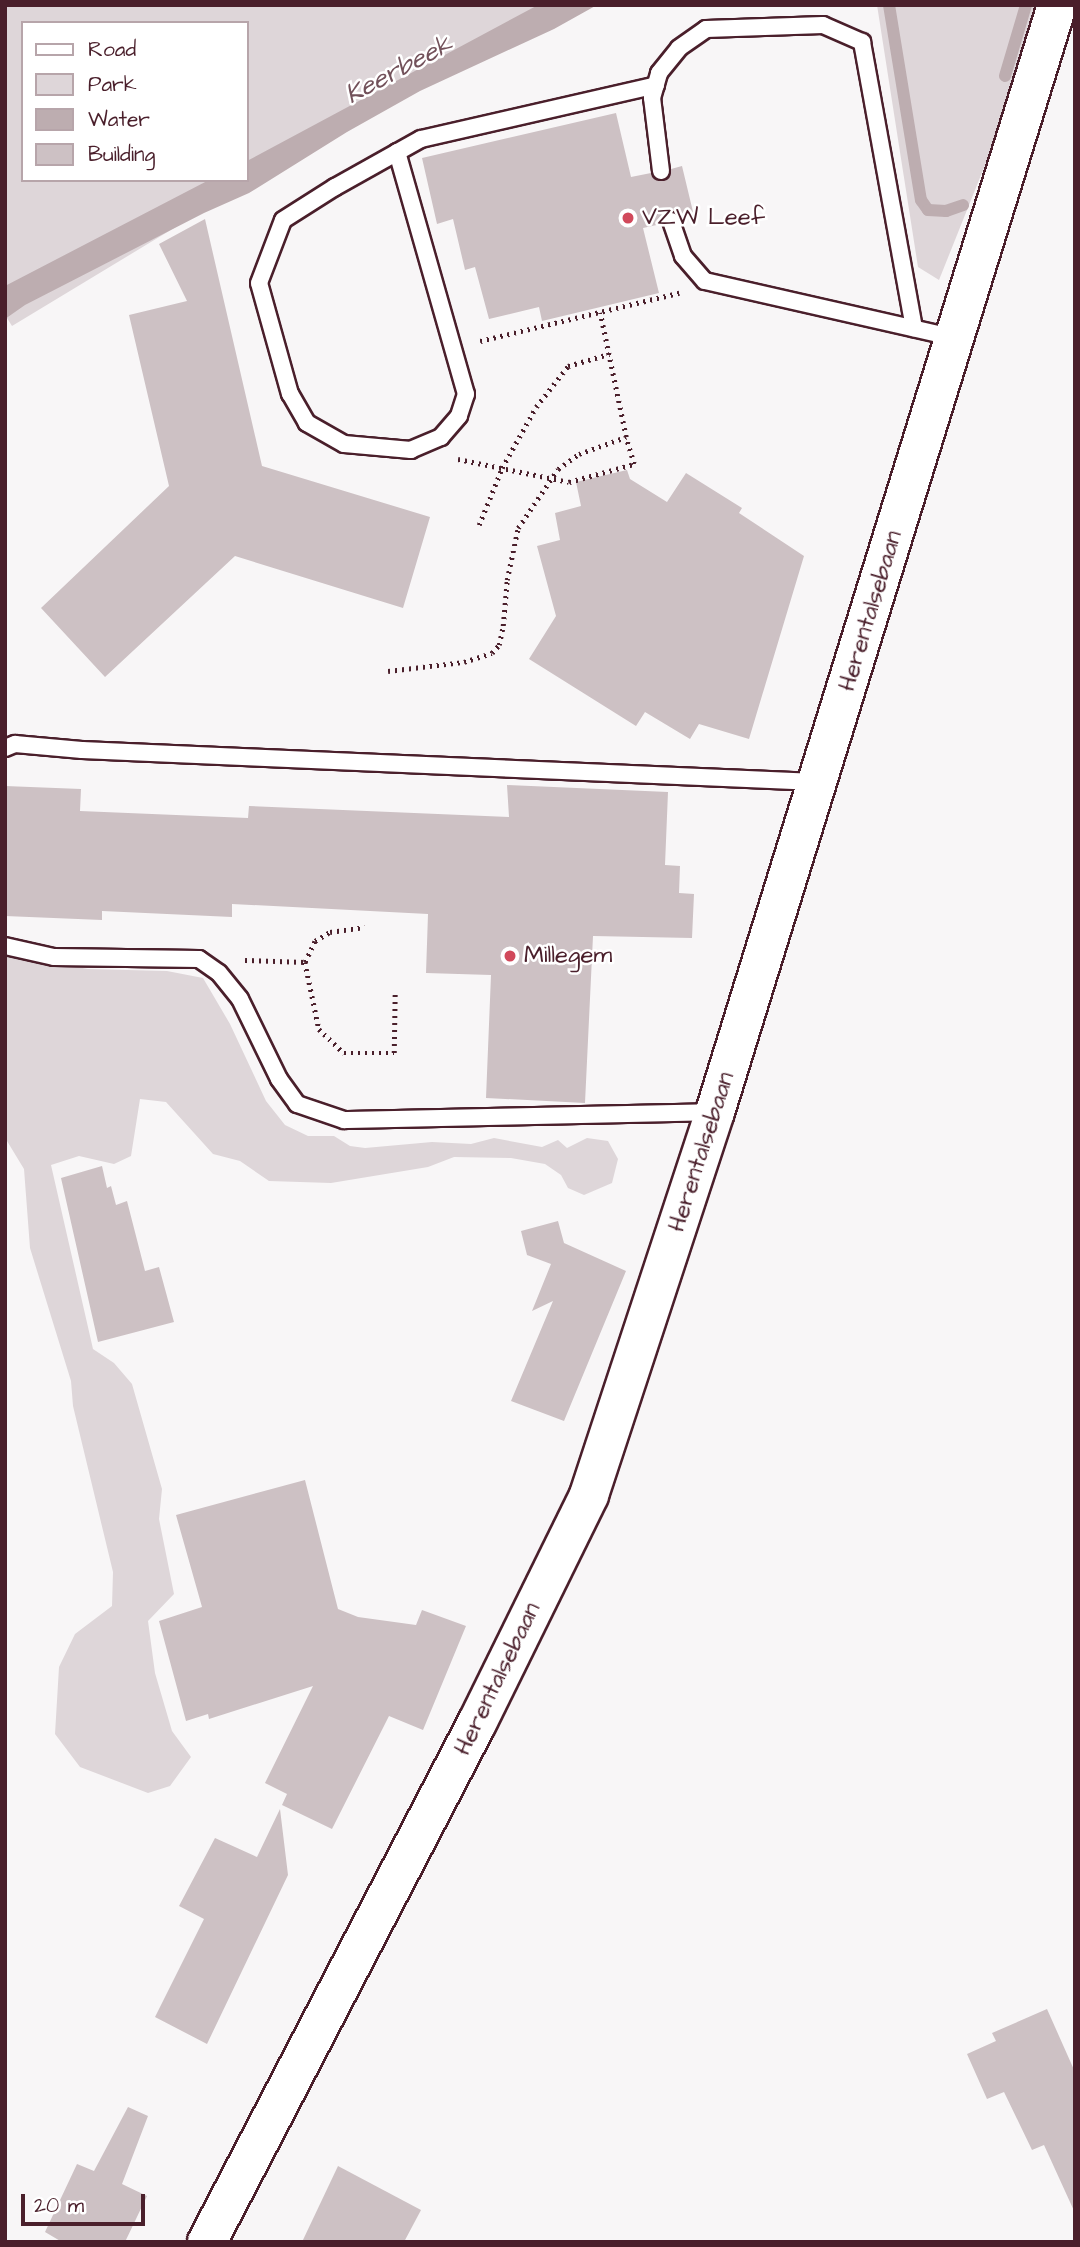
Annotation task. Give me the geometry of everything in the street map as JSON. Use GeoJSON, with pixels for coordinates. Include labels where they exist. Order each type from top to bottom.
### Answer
{"type":"FeatureCollection","features":[{"type":"Feature","properties":{"kind":"street","name":"Herentalsebaan"},"geometry":{"type":"LineString","coordinates":[[207,2242],[477,1723],[589,1496],[715,1112],[1057,5]]}},
{"type":"Feature","properties":{"kind":"lane"},"geometry":{"type":"LineString","coordinates":[[661,171],[652,98],[659,73],[680,48],[706,29],[823,24],[862,42],[914,328]]}},
{"type":"Feature","properties":{"kind":"lane"},"geometry":{"type":"LineString","coordinates":[[397,152],[466,394],[459,416],[442,436],[411,450],[344,444],[307,423],[290,394],[260,283],[283,220],[397,152],[421,139],[656,86]]}},
{"type":"Feature","properties":{"kind":"lane"},"geometry":{"type":"LineString","coordinates":[[671,221],[683,256],[705,281],[955,338]]}},
{"type":"Feature","properties":{"kind":"lane"},"geometry":{"type":"LineString","coordinates":[[5,748],[15,744],[96,750],[818,782]]}},
{"type":"Feature","properties":{"kind":"lane"},"geometry":{"type":"LineString","coordinates":[[5,946],[54,957],[199,958],[219,972],[240,999],[279,1079],[297,1104],[344,1120],[715,1112]]}},
{"type":"Feature","properties":{"kind":"path"},"geometry":{"type":"LineString","coordinates":[[453,348],[674,295],[705,281]]}},
{"type":"Feature","properties":{"kind":"path"},"geometry":{"type":"LineString","coordinates":[[411,450],[569,482],[634,464],[600,313]]}},
{"type":"Feature","properties":{"kind":"path"},"geometry":{"type":"LineString","coordinates":[[479,525],[502,468],[536,407],[568,366],[609,354]]}},
{"type":"Feature","properties":{"kind":"path"},"geometry":{"type":"LineString","coordinates":[[388,671],[464,662],[492,653],[499,645],[507,580],[518,528],[552,478],[579,454],[626,437]]}},
{"type":"Feature","properties":{"kind":"path"},"geometry":{"type":"LineString","coordinates":[[365,927],[330,932],[315,940],[305,962],[319,1029],[344,1053],[394,1053],[395,990]]}},
{"type":"Feature","properties":{"kind":"path"},"geometry":{"type":"LineString","coordinates":[[199,958],[305,962]]}},
{"type":"Feature","properties":{"kind":"green space"},"geometry":{"type":"Polygon","coordinates":[[[5,5],[543,5],[12,326],[5,315],[5,5]]]}},
{"type":"Feature","properties":{"kind":"green space"},"geometry":{"type":"Polygon","coordinates":[[[877,5],[1038,5],[993,145],[939,280],[918,267],[877,5]]]}},
{"type":"Feature","properties":{"kind":"green space"},"geometry":{"type":"Polygon","coordinates":[[[5,954],[88,969],[167,971],[203,978],[230,1024],[266,1101],[285,1125],[308,1136],[334,1136],[350,1146],[365,1148],[432,1142],[471,1144],[494,1138],[542,1147],[558,1140],[567,1148],[587,1138],[608,1141],[618,1159],[612,1183],[584,1195],[568,1188],[561,1175],[545,1164],[511,1158],[454,1157],[428,1167],[331,1183],[269,1181],[240,1161],[213,1154],[166,1102],[140,1099],[131,1156],[114,1164],[79,1156],[51,1165],[93,1349],[114,1363],[132,1384],[162,1489],[159,1519],[174,1594],[148,1621],[155,1673],[172,1731],[191,1757],[170,1786],[148,1793],[80,1767],[55,1734],[59,1667],[75,1634],[112,1606],[113,1572],[73,1406],[71,1381],[30,1248],[24,1169],[7,1141],[5,954]]]}},
{"type":"Feature","properties":{"kind":"water"},"geometry":{"type":"Polygon","coordinates":[[[538,5],[597,5],[554,29],[420,91],[347,132],[249,193],[204,213],[25,305],[5,319],[5,286],[205,182],[248,182],[248,160],[538,5]]]}},
{"type":"Feature","properties":{"kind":"building","name":"VZW Leef"},"geometry":{"type":"Polygon","coordinates":[[[616,113],[631,177],[651,173],[656,180],[663,181],[670,176],[671,169],[682,166],[694,216],[681,219],[677,213],[668,211],[663,215],[661,224],[643,228],[659,293],[542,321],[539,307],[489,319],[475,267],[465,270],[453,219],[437,224],[422,158],[616,113]]]}},
{"type":"Feature","properties":{"kind":"building"},"geometry":{"type":"Polygon","coordinates":[[[205,219],[262,466],[430,517],[403,608],[235,556],[105,677],[41,608],[169,486],[129,315],[187,301],[159,244],[205,219]]]}},
{"type":"Feature","properties":{"kind":"building"},"geometry":{"type":"Polygon","coordinates":[[[627,470],[630,479],[667,502],[686,473],[742,508],[739,513],[804,556],[749,739],[699,724],[690,739],[645,712],[636,726],[529,659],[556,616],[537,546],[560,540],[555,513],[581,506],[576,482],[627,470]]]}},
{"type":"Feature","properties":{"kind":"building","name":"Millegem"},"geometry":{"type":"Polygon","coordinates":[[[507,785],[668,792],[665,865],[680,866],[679,893],[694,894],[692,938],[593,936],[585,1103],[486,1098],[491,975],[426,973],[428,914],[232,904],[232,917],[102,911],[102,920],[5,916],[5,786],[81,789],[80,811],[248,818],[249,806],[509,817],[507,785]]]}},
{"type":"Feature","properties":{"kind":"building"},"geometry":{"type":"Polygon","coordinates":[[[102,1166],[107,1188],[111,1186],[116,1205],[127,1201],[145,1271],[159,1267],[174,1322],[98,1342],[61,1178],[102,1166]]]}},
{"type":"Feature","properties":{"kind":"building"},"geometry":{"type":"Polygon","coordinates":[[[558,1221],[564,1243],[626,1271],[564,1421],[511,1401],[553,1301],[532,1311],[551,1264],[527,1255],[521,1231],[558,1221]]]}},
{"type":"Feature","properties":{"kind":"building"},"geometry":{"type":"Polygon","coordinates":[[[305,1480],[338,1609],[358,1617],[416,1625],[422,1610],[466,1626],[423,1730],[389,1716],[332,1829],[282,1805],[287,1794],[265,1783],[313,1686],[209,1719],[208,1714],[186,1721],[159,1621],[202,1607],[176,1515],[305,1480]]]}},
{"type":"Feature","properties":{"kind":"building"},"geometry":{"type":"Polygon","coordinates":[[[280,1809],[288,1875],[207,2044],[155,2017],[204,1919],[179,1906],[215,1838],[257,1857],[280,1809]]]}},
{"type":"Feature","properties":{"kind":"building"},"geometry":{"type":"Polygon","coordinates":[[[1047,2009],[1075,2072],[1075,2213],[1044,2145],[1032,2150],[1004,2092],[987,2099],[967,2054],[996,2041],[992,2033],[1047,2009]]]}},
{"type":"Feature","properties":{"kind":"building"},"geometry":{"type":"Polygon","coordinates":[[[128,2107],[148,2116],[122,2184],[147,2196],[125,2242],[62,2242],[45,2232],[77,2164],[94,2171],[128,2107]]]}},
{"type":"Feature","properties":{"kind":"building"},"geometry":{"type":"Polygon","coordinates":[[[338,2166],[421,2210],[404,2242],[302,2242],[338,2166]]]}},
{"type":"Feature","properties":{"kind":"waterway"},"geometry":{"type":"LineString","coordinates":[[889,5],[921,200],[928,210],[946,211],[963,205]]}},
{"type":"Feature","properties":{"kind":"waterway"},"geometry":{"type":"LineString","coordinates":[[1005,76],[1026,5]]}},
{"type":"Feature","properties":{"kind":"place","name":"VZW Leef"},"geometry":{"type":"Point","coordinates":[628,218]}},
{"type":"Feature","properties":{"kind":"place","name":"Millegem"},"geometry":{"type":"Point","coordinates":[510,956]}},
{"type":"Feature","properties":{"kind":"water label","name":"Keerbeek"},"geometry":{"type":"Point","coordinates":[399,70]}}]}
